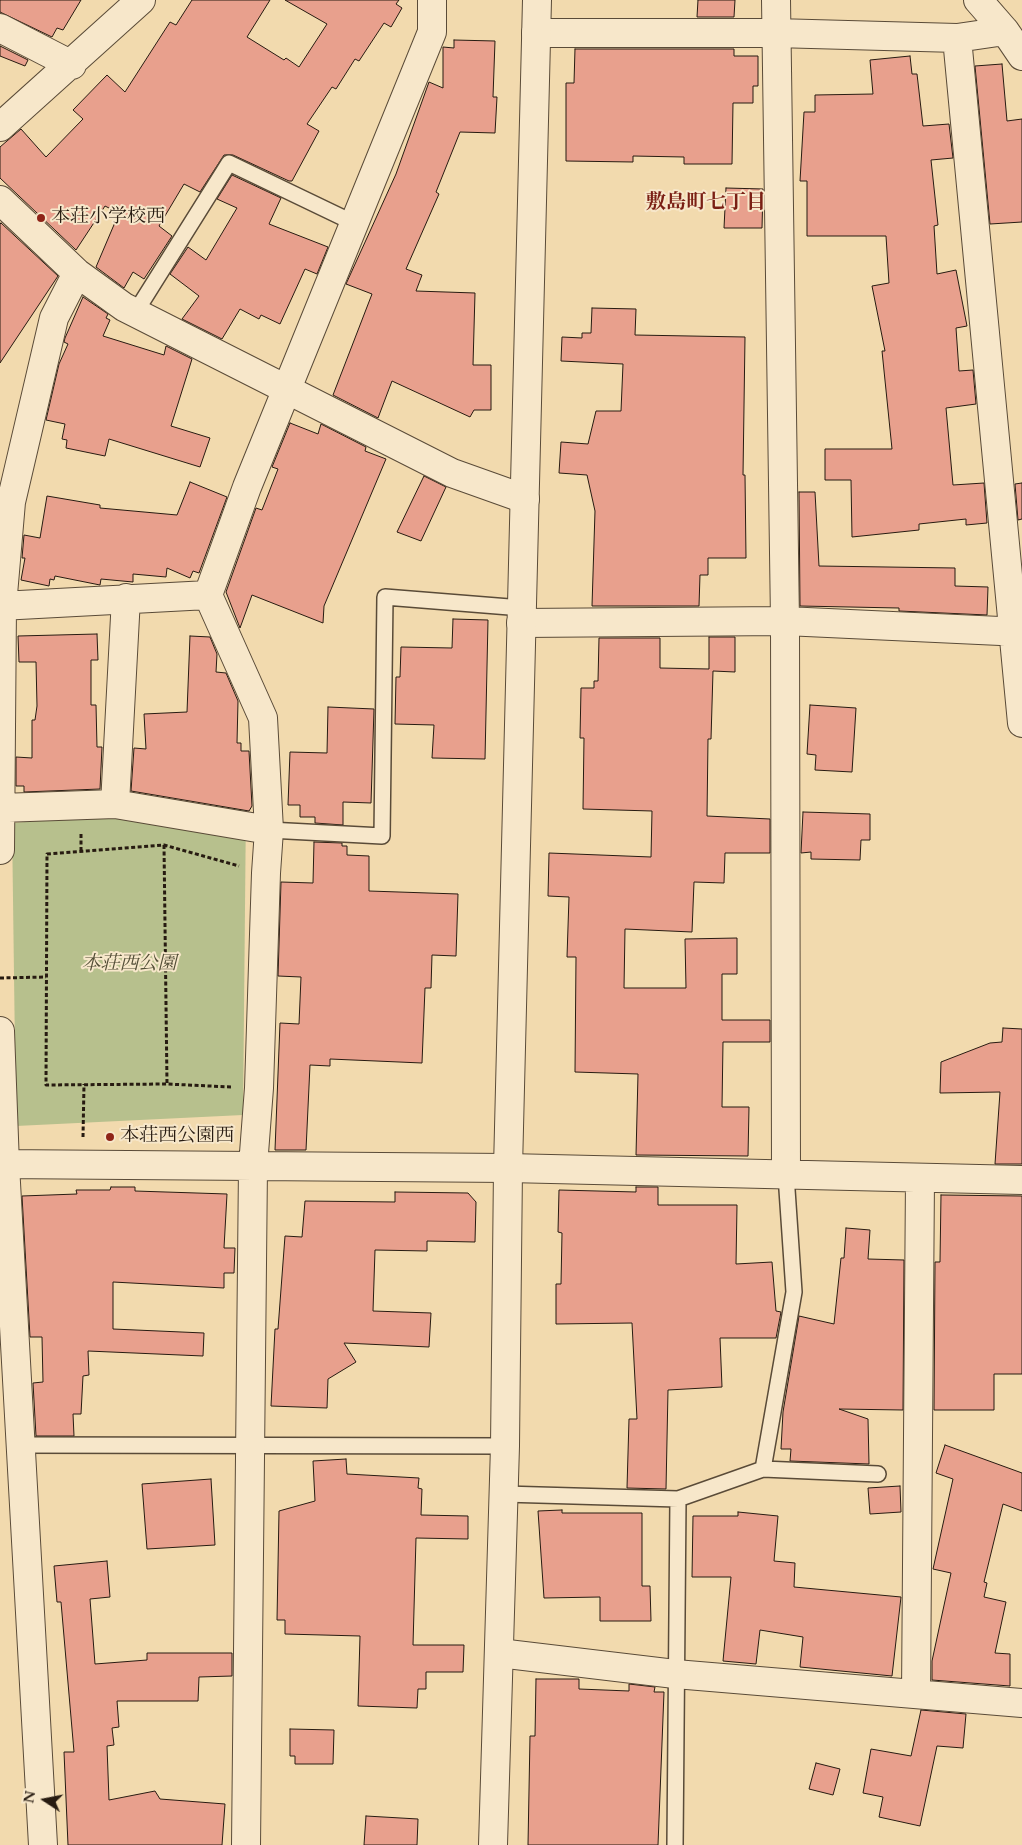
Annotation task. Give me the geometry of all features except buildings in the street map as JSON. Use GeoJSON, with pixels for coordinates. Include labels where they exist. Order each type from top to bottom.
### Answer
{"type":"FeatureCollection","features":[{"type":"Feature","properties":{"kind":"street"},"geometry":{"type":"LineString","coordinates":[[0,127],[141,0]]}},
{"type":"Feature","properties":{"kind":"street"},"geometry":{"type":"LineString","coordinates":[[246,1845],[253,1166],[259,1088],[269,830],[262,718],[208,595],[246,487],[432,32],[432,0]]}},
{"type":"Feature","properties":{"kind":"street"},"geometry":{"type":"LineString","coordinates":[[493,1845],[504,1494],[508,1168],[537,0]]}},
{"type":"Feature","properties":{"kind":"street"},"geometry":{"type":"LineString","coordinates":[[776,0],[785,621],[786,1175]]}},
{"type":"Feature","properties":{"kind":"street"},"geometry":{"type":"LineString","coordinates":[[978,0],[1005,31],[1022,56]]}},
{"type":"Feature","properties":{"kind":"street"},"geometry":{"type":"LineString","coordinates":[[0,28],[72,64]]}},
{"type":"Feature","properties":{"kind":"street"},"geometry":{"type":"LineString","coordinates":[[536,33],[775,33],[957,38],[1005,31]]}},
{"type":"Feature","properties":{"kind":"street"},"geometry":{"type":"LineString","coordinates":[[957,38],[1017,632],[1022,723]]}},
{"type":"Feature","properties":{"kind":"street"},"geometry":{"type":"LineString","coordinates":[[0,200],[77,274],[135,313],[286,391],[452,473],[525,499]]}},
{"type":"Feature","properties":{"kind":"street"},"geometry":{"type":"LineString","coordinates":[[0,850],[1,606],[5,501],[54,318],[77,274]]}},
{"type":"Feature","properties":{"kind":"street"},"geometry":{"type":"LineString","coordinates":[[1,606],[208,595]]}},
{"type":"Feature","properties":{"kind":"street"},"geometry":{"type":"LineString","coordinates":[[114,804],[126,598]]}},
{"type":"Feature","properties":{"kind":"street"},"geometry":{"type":"LineString","coordinates":[[522,615],[785,621],[1017,632]]}},
{"type":"Feature","properties":{"kind":"street"},"geometry":{"type":"LineString","coordinates":[[1,808],[114,804],[269,830]]}},
{"type":"Feature","properties":{"kind":"street"},"geometry":{"type":"LineString","coordinates":[[0,1031],[3,1164],[44,1845]]}},
{"type":"Feature","properties":{"kind":"street"},"geometry":{"type":"LineString","coordinates":[[3,1164],[508,1168],[1022,1180]]}},
{"type":"Feature","properties":{"kind":"street"},"geometry":{"type":"LineString","coordinates":[[916,1694],[920,1178]]}},
{"type":"Feature","properties":{"kind":"street"},"geometry":{"type":"LineString","coordinates":[[499,1653],[675,1674],[1022,1703]]}},
{"type":"Feature","properties":{"kind":"lane"},"geometry":{"type":"LineString","coordinates":[[135,313],[229,163],[354,223]]}},
{"type":"Feature","properties":{"kind":"lane"},"geometry":{"type":"LineString","coordinates":[[269,830],[382,836],[385,597],[522,615]]}},
{"type":"Feature","properties":{"kind":"lane"},"geometry":{"type":"LineString","coordinates":[[763,1469],[794,1292],[786,1175]]}},
{"type":"Feature","properties":{"kind":"lane"},"geometry":{"type":"LineString","coordinates":[[21,1445],[505,1446]]}},
{"type":"Feature","properties":{"kind":"lane"},"geometry":{"type":"LineString","coordinates":[[504,1494],[678,1499],[763,1469],[878,1474]]}},
{"type":"Feature","properties":{"kind":"lane"},"geometry":{"type":"LineString","coordinates":[[675,1845],[678,1499]]}},
{"type":"Feature","properties":{"kind":"path"},"geometry":{"type":"LineString","coordinates":[[164,845],[167,1084]]}},
{"type":"Feature","properties":{"kind":"path"},"geometry":{"type":"LineString","coordinates":[[259,1088],[167,1084],[46,1085],[47,854],[164,845],[266,873]]}},
{"type":"Feature","properties":{"kind":"path"},"geometry":{"type":"LineString","coordinates":[[0,978],[46,977]]}},
{"type":"Feature","properties":{"kind":"path"},"geometry":{"type":"LineString","coordinates":[[82,1165],[84,1084]]}},
{"type":"Feature","properties":{"kind":"green space","name":"本荘西公園"},"geometry":{"type":"Polygon","coordinates":[[[246,804],[243,1115],[16,1126],[12,823],[246,804]]]}},
{"type":"Feature","properties":{"kind":"place","name":"本荘小学校西"},"geometry":{"type":"Point","coordinates":[41,218]}},
{"type":"Feature","properties":{"kind":"place","name":"本荘西公園西"},"geometry":{"type":"Point","coordinates":[110,1137]}},
{"type":"Feature","properties":{"kind":"district","name":"敷島町七丁目"},"geometry":{"type":"Point","coordinates":[706,203]}}]}
